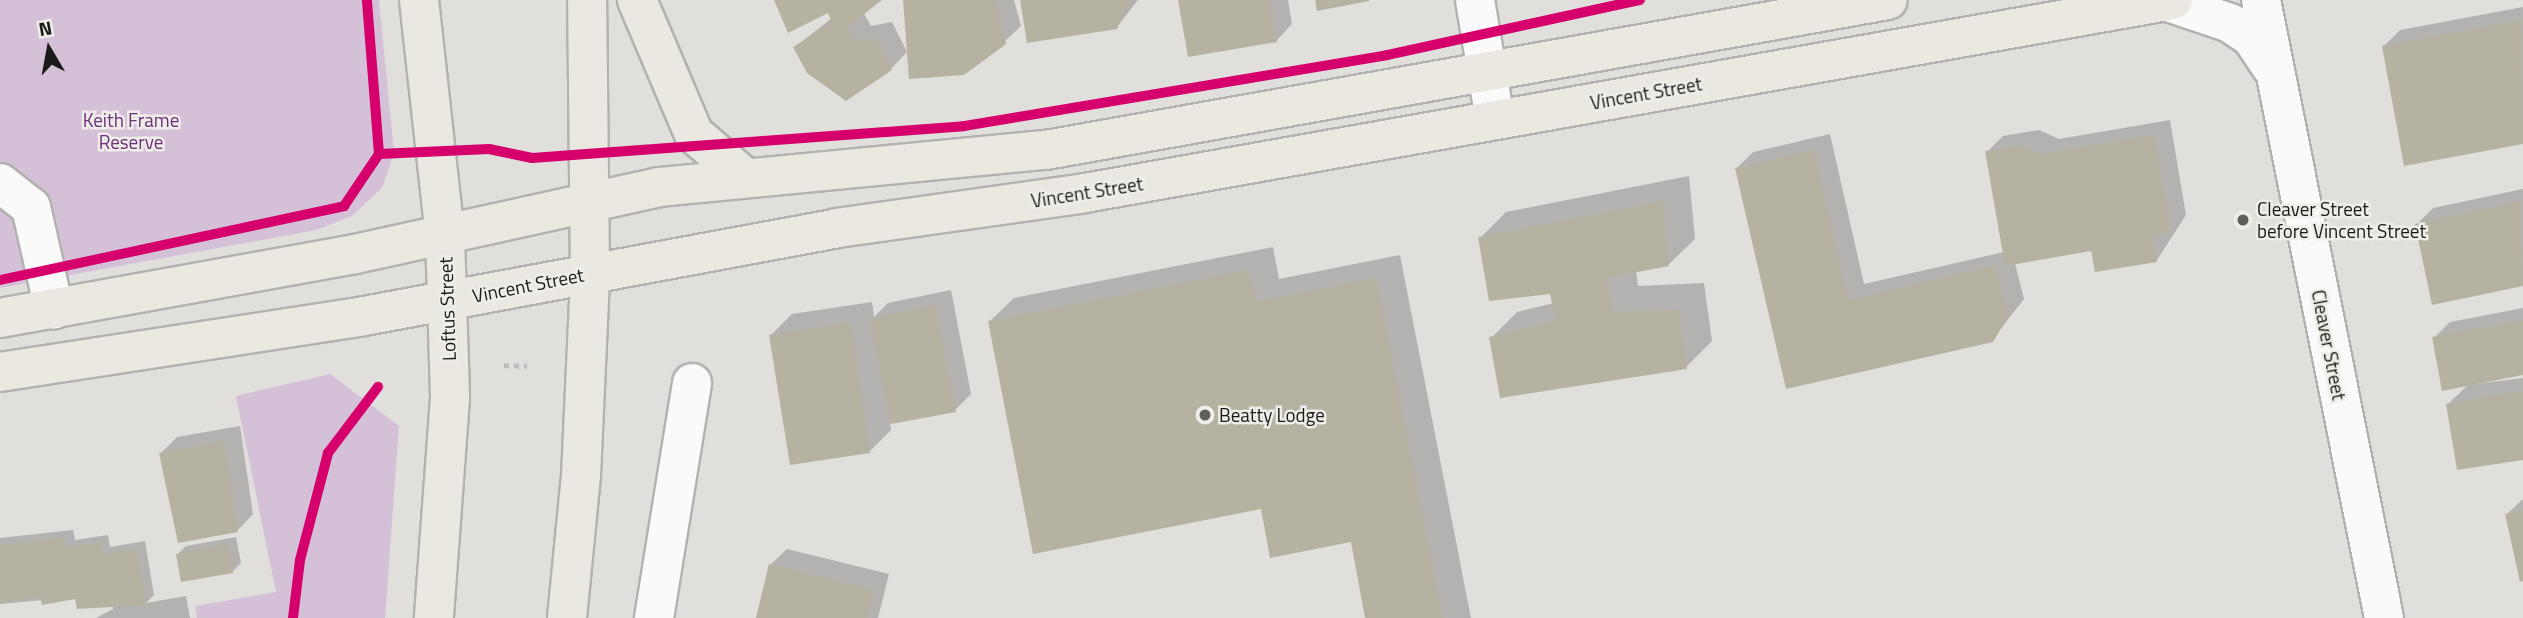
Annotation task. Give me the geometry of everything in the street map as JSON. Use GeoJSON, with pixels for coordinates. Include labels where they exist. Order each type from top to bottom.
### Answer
{"type":"FeatureCollection","features":[{"type":"Feature","properties":{"kind":"main road","name":"Loftus Street"},"geometry":{"type":"LineString","coordinates":[[419,0],[445,236],[450,398],[434,618]]}},
{"type":"Feature","properties":{"kind":"main road"},"geometry":{"type":"LineString","coordinates":[[567,618],[581,476],[590,274],[587,0]]}},
{"type":"Feature","properties":{"kind":"main road"},"geometry":{"type":"LineString","coordinates":[[637,0],[694,134],[743,176]]}},
{"type":"Feature","properties":{"kind":"main road"},"geometry":{"type":"LineString","coordinates":[[0,318],[445,236],[590,202],[743,176],[1046,150],[1888,0]]}},
{"type":"Feature","properties":{"kind":"main road","name":"Vincent Street"},"geometry":{"type":"LineString","coordinates":[[0,372],[446,300],[2169,1]]}},
{"type":"Feature","properties":{"kind":"street"},"geometry":{"type":"LineString","coordinates":[[1475,0],[1495,119]]}},
{"type":"Feature","properties":{"kind":"street","name":"Cleaver Street"},"geometry":{"type":"LineString","coordinates":[[2261,0],[2384,618]]}},
{"type":"Feature","properties":{"kind":"street","name":"Cleaver Street"},"geometry":{"type":"LineString","coordinates":[[2169,1],[2230,23],[2251,37],[2274,72]]}},
{"type":"Feature","properties":{"kind":"street"},"geometry":{"type":"LineString","coordinates":[[0,183],[31,207],[54,309]]}},
{"type":"Feature","properties":{"kind":"street"},"geometry":{"type":"LineString","coordinates":[[654,618],[692,383]]}},
{"type":"Feature","properties":{"kind":"path"},"geometry":{"type":"LineString","coordinates":[[489,149],[532,158]]}},
{"type":"Feature","properties":{"kind":"path"},"geometry":{"type":"LineString","coordinates":[[504,366],[527,366]]}},
{"type":"Feature","properties":{"kind":"green space","name":"Keith Frame Reserve"},"geometry":{"type":"Polygon","coordinates":[[[0,0],[379,0],[394,153],[382,188],[352,216],[316,230],[0,288],[0,0]]]}},
{"type":"Feature","properties":{"kind":"green space"},"geometry":{"type":"Polygon","coordinates":[[[330,374],[399,426],[385,618],[197,618],[195,606],[276,592],[236,396],[330,374]]]}},
{"type":"Feature","properties":{"kind":"building"},"geometry":{"type":"Polygon","coordinates":[[[774,0],[880,0],[847,28],[855,41],[876,38],[892,70],[846,101],[807,73],[793,47],[832,23],[828,13],[788,33],[774,0]]]}},
{"type":"Feature","properties":{"kind":"building"},"geometry":{"type":"Polygon","coordinates":[[[903,0],[995,0],[1006,44],[964,75],[909,79],[903,0]]]}},
{"type":"Feature","properties":{"kind":"building"},"geometry":{"type":"Polygon","coordinates":[[[1020,0],[1130,0],[1117,29],[1027,43],[1020,0]]]}},
{"type":"Feature","properties":{"kind":"building"},"geometry":{"type":"Polygon","coordinates":[[[1178,0],[1269,0],[1277,42],[1188,57],[1178,0]]]}},
{"type":"Feature","properties":{"kind":"building"},"geometry":{"type":"Polygon","coordinates":[[[1315,0],[1369,0],[1369,1],[1317,11],[1315,0]]]}},
{"type":"Feature","properties":{"kind":"building"},"geometry":{"type":"Polygon","coordinates":[[[2522,20],[2523,144],[2404,166],[2382,46],[2522,20]]]}},
{"type":"Feature","properties":{"kind":"building"},"geometry":{"type":"Polygon","coordinates":[[[2154,135],[2171,233],[2153,236],[2157,262],[2095,272],[2091,251],[2005,266],[1985,151],[2022,146],[2042,154],[2154,135]]]}},
{"type":"Feature","properties":{"kind":"building"},"geometry":{"type":"Polygon","coordinates":[[[1814,150],[1848,300],[1996,265],[2008,317],[1993,342],[1786,389],[1735,168],[1814,150]]]}},
{"type":"Feature","properties":{"kind":"building"},"geometry":{"type":"Polygon","coordinates":[[[1663,201],[1669,266],[1607,278],[1613,312],[1679,309],[1687,369],[1500,398],[1489,337],[1556,321],[1550,294],[1489,301],[1478,237],[1663,201]]]}},
{"type":"Feature","properties":{"kind":"building"},"geometry":{"type":"Polygon","coordinates":[[[2521,201],[2523,286],[2432,305],[2415,224],[2521,201]]]}},
{"type":"Feature","properties":{"kind":"building","name":"Beatty Lodge"},"geometry":{"type":"Polygon","coordinates":[[[1249,270],[1256,302],[1376,278],[1443,618],[1365,618],[1351,542],[1270,558],[1261,509],[1033,554],[988,321],[1249,270]]]}},
{"type":"Feature","properties":{"kind":"building"},"geometry":{"type":"Polygon","coordinates":[[[935,305],[956,412],[891,424],[870,319],[935,305]]]}},
{"type":"Feature","properties":{"kind":"building"},"geometry":{"type":"Polygon","coordinates":[[[2523,320],[2523,375],[2442,391],[2432,337],[2523,320]]]}},
{"type":"Feature","properties":{"kind":"building"},"geometry":{"type":"Polygon","coordinates":[[[851,322],[870,453],[790,465],[769,335],[851,322]]]}},
{"type":"Feature","properties":{"kind":"building"},"geometry":{"type":"Polygon","coordinates":[[[2523,391],[2523,460],[2457,470],[2446,404],[2523,391]]]}},
{"type":"Feature","properties":{"kind":"building"},"geometry":{"type":"Polygon","coordinates":[[[224,441],[238,532],[178,543],[159,453],[224,441]]]}},
{"type":"Feature","properties":{"kind":"building"},"geometry":{"type":"Polygon","coordinates":[[[2523,510],[2523,581],[2520,582],[2505,514],[2523,510]]]}},
{"type":"Feature","properties":{"kind":"building"},"geometry":{"type":"Polygon","coordinates":[[[65,538],[66,548],[100,542],[102,555],[137,549],[146,605],[77,609],[75,599],[42,605],[40,596],[0,603],[0,545],[65,538]]]}},
{"type":"Feature","properties":{"kind":"building"},"geometry":{"type":"Polygon","coordinates":[[[228,544],[233,573],[181,582],[176,554],[228,544]]]}},
{"type":"Feature","properties":{"kind":"building"},"geometry":{"type":"Polygon","coordinates":[[[769,564],[874,590],[867,618],[756,618],[769,564]]]}},
{"type":"Feature","properties":{"kind":"cycle path"},"geometry":{"type":"LineString","coordinates":[[0,280],[344,206],[379,154],[367,0]]}},
{"type":"Feature","properties":{"kind":"cycle path"},"geometry":{"type":"LineString","coordinates":[[379,154],[489,149],[532,158],[964,126],[1387,55],[1640,0]]}},
{"type":"Feature","properties":{"kind":"cycle path"},"geometry":{"type":"LineString","coordinates":[[293,618],[300,560],[328,453],[378,387]]}},
{"type":"Feature","properties":{"kind":"place","name":"Cleaver Street before Vincent Street"},"geometry":{"type":"Point","coordinates":[2243,220]}},
{"type":"Feature","properties":{"kind":"place","name":"Beatty Lodge"},"geometry":{"type":"Point","coordinates":[1205,415]}}]}
